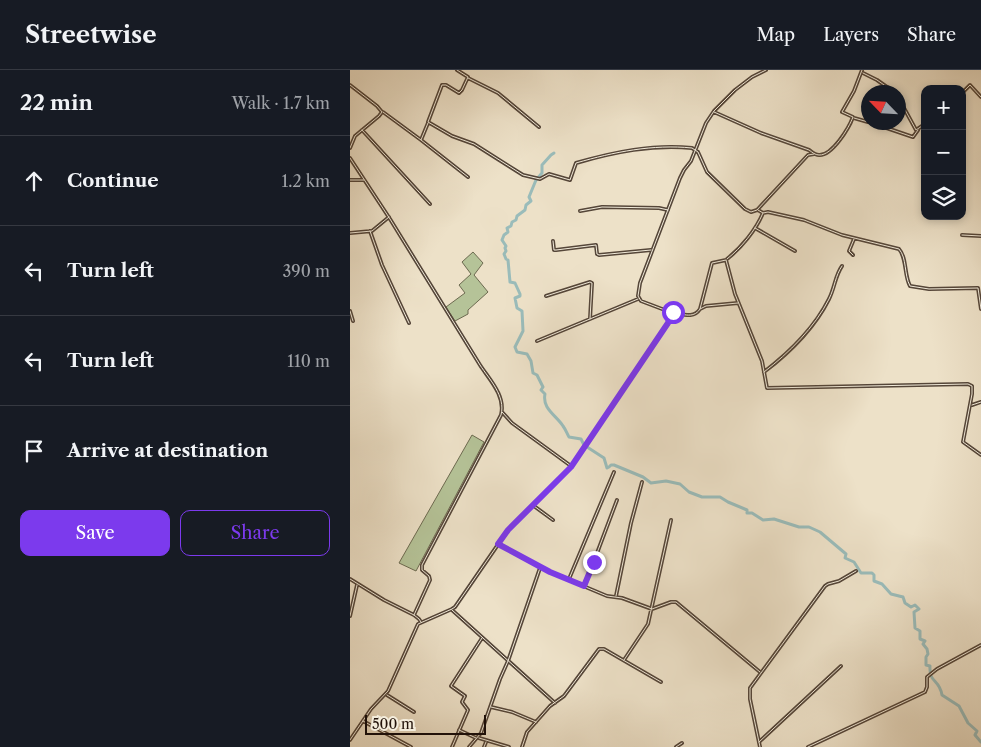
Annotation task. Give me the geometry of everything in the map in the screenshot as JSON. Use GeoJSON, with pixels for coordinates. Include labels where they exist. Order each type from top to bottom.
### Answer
{"type":"FeatureCollection","features":[{"type":"Feature","properties":{"kind":"street"},"geometry":{"type":"LineString","coordinates":[[457,70],[468,78],[498,93],[540,127]]}},
{"type":"Feature","properties":{"kind":"street"},"geometry":{"type":"LineString","coordinates":[[763,213],[735,253],[726,260],[713,263],[697,314],[693,316],[670,312],[641,302],[638,298],[639,286],[682,174],[696,150],[703,127],[714,112],[740,86],[766,70]]}},
{"type":"Feature","properties":{"kind":"street"},"geometry":{"type":"LineString","coordinates":[[861,120],[842,112],[862,71],[884,85]]}},
{"type":"Feature","properties":{"kind":"street"},"geometry":{"type":"LineString","coordinates":[[421,140],[442,85],[446,85],[460,93],[468,78]]}},
{"type":"Feature","properties":{"kind":"street"},"geometry":{"type":"LineString","coordinates":[[350,85],[382,112],[468,177]]}},
{"type":"Feature","properties":{"kind":"street"},"geometry":{"type":"LineString","coordinates":[[966,88],[970,85],[981,97]]}},
{"type":"Feature","properties":{"kind":"street"},"geometry":{"type":"LineString","coordinates":[[350,148],[355,136],[380,116],[382,112]]}},
{"type":"Feature","properties":{"kind":"street"},"geometry":{"type":"LineString","coordinates":[[714,112],[761,133],[809,150],[814,154]]}},
{"type":"Feature","properties":{"kind":"street"},"geometry":{"type":"LineString","coordinates":[[906,112],[916,130],[918,130]]}},
{"type":"Feature","properties":{"kind":"street"},"geometry":{"type":"LineString","coordinates":[[696,150],[707,172],[745,209],[751,212],[757,210],[808,155],[822,155],[829,151],[844,134],[853,117]]}},
{"type":"Feature","properties":{"kind":"street"},"geometry":{"type":"LineString","coordinates":[[428,122],[452,136],[474,144],[523,175],[541,179],[551,174],[570,180],[576,164],[629,150],[685,148],[696,150]]}},
{"type":"Feature","properties":{"kind":"street"},"geometry":{"type":"LineString","coordinates":[[892,130],[913,137],[921,127]]}},
{"type":"Feature","properties":{"kind":"street"},"geometry":{"type":"LineString","coordinates":[[362,130],[430,204]]}},
{"type":"Feature","properties":{"kind":"street"},"geometry":{"type":"LineString","coordinates":[[350,158],[389,217],[480,365],[495,385],[502,412],[512,423],[571,467]]}},
{"type":"Feature","properties":{"kind":"street"},"geometry":{"type":"LineString","coordinates":[[350,180],[364,180]]}},
{"type":"Feature","properties":{"kind":"street"},"geometry":{"type":"LineString","coordinates":[[580,211],[602,207],[659,208],[668,210]]}},
{"type":"Feature","properties":{"kind":"street"},"geometry":{"type":"LineString","coordinates":[[757,210],[763,213],[768,212],[804,220],[854,238],[900,250],[910,286],[978,288],[981,309]]}},
{"type":"Feature","properties":{"kind":"street"},"geometry":{"type":"LineString","coordinates":[[350,233],[370,231],[389,217]]}},
{"type":"Feature","properties":{"kind":"street"},"geometry":{"type":"LineString","coordinates":[[754,228],[796,251]]}},
{"type":"Feature","properties":{"kind":"street"},"geometry":{"type":"LineString","coordinates":[[370,231],[382,265],[409,323]]}},
{"type":"Feature","properties":{"kind":"street"},"geometry":{"type":"LineString","coordinates":[[962,235],[981,236]]}},
{"type":"Feature","properties":{"kind":"street"},"geometry":{"type":"LineString","coordinates":[[853,255],[849,251],[854,238]]}},
{"type":"Feature","properties":{"kind":"street"},"geometry":{"type":"LineString","coordinates":[[553,242],[554,250],[596,246],[597,254],[599,255],[653,250]]}},
{"type":"Feature","properties":{"kind":"street"},"geometry":{"type":"LineString","coordinates":[[726,260],[732,286],[759,354],[768,388],[968,384],[972,387],[971,405],[963,442],[981,455]]}},
{"type":"Feature","properties":{"kind":"street"},"geometry":{"type":"LineString","coordinates":[[764,372],[788,352],[816,321],[836,285],[836,277],[842,266]]}},
{"type":"Feature","properties":{"kind":"street"},"geometry":{"type":"LineString","coordinates":[[546,296],[590,282],[592,283],[590,319]]}},
{"type":"Feature","properties":{"kind":"street"},"geometry":{"type":"LineString","coordinates":[[537,341],[638,298]]}},
{"type":"Feature","properties":{"kind":"street"},"geometry":{"type":"LineString","coordinates":[[700,309],[706,306],[739,303]]}},
{"type":"Feature","properties":{"kind":"street"},"geometry":{"type":"LineString","coordinates":[[350,311],[353,321]]}},
{"type":"Feature","properties":{"kind":"street"},"geometry":{"type":"LineString","coordinates":[[350,740],[371,709],[386,695],[417,626],[421,622],[452,610],[508,530],[571,467],[642,364],[669,321],[670,312]]}},
{"type":"Feature","properties":{"kind":"street"},"geometry":{"type":"LineString","coordinates":[[971,405],[981,402]]}},
{"type":"Feature","properties":{"kind":"street"},"geometry":{"type":"LineString","coordinates":[[414,615],[430,580],[429,576],[422,570],[422,566],[502,412]]}},
{"type":"Feature","properties":{"kind":"street"},"geometry":{"type":"LineString","coordinates":[[568,580],[614,472]]}},
{"type":"Feature","properties":{"kind":"street"},"geometry":{"type":"LineString","coordinates":[[615,597],[630,523],[642,482]]}},
{"type":"Feature","properties":{"kind":"street"},"geometry":{"type":"LineString","coordinates":[[584,586],[617,500]]}},
{"type":"Feature","properties":{"kind":"street"},"geometry":{"type":"LineString","coordinates":[[534,505],[553,520]]}},
{"type":"Feature","properties":{"kind":"street"},"geometry":{"type":"LineString","coordinates":[[624,661],[645,630],[652,609],[672,520]]}},
{"type":"Feature","properties":{"kind":"street"},"geometry":{"type":"LineString","coordinates":[[498,544],[540,567],[607,596],[652,609],[676,602],[760,672]]}},
{"type":"Feature","properties":{"kind":"street"},"geometry":{"type":"LineString","coordinates":[[469,747],[481,733],[540,567]]}},
{"type":"Feature","properties":{"kind":"street"},"geometry":{"type":"LineString","coordinates":[[759,745],[749,693],[760,672],[825,586],[856,571]]}},
{"type":"Feature","properties":{"kind":"street"},"geometry":{"type":"LineString","coordinates":[[350,579],[414,615],[421,622]]}},
{"type":"Feature","properties":{"kind":"street"},"geometry":{"type":"LineString","coordinates":[[350,616],[357,584]]}},
{"type":"Feature","properties":{"kind":"street"},"geometry":{"type":"LineString","coordinates":[[452,610],[555,703]]}},
{"type":"Feature","properties":{"kind":"street"},"geometry":{"type":"LineString","coordinates":[[452,747],[468,709],[462,702],[465,696],[451,686],[482,637]]}},
{"type":"Feature","properties":{"kind":"street"},"geometry":{"type":"LineString","coordinates":[[808,747],[925,692],[927,679],[937,669],[981,645]]}},
{"type":"Feature","properties":{"kind":"street"},"geometry":{"type":"LineString","coordinates":[[522,747],[527,732],[550,706],[564,696],[599,649],[604,649],[661,682]]}},
{"type":"Feature","properties":{"kind":"street"},"geometry":{"type":"LineString","coordinates":[[756,747],[841,666]]}},
{"type":"Feature","properties":{"kind":"street"},"geometry":{"type":"LineString","coordinates":[[386,695],[414,712]]}},
{"type":"Feature","properties":{"kind":"street"},"geometry":{"type":"LineString","coordinates":[[491,707],[512,712],[537,722]]}},
{"type":"Feature","properties":{"kind":"street"},"geometry":{"type":"LineString","coordinates":[[363,720],[411,747]]}},
{"type":"Feature","properties":{"kind":"street"},"geometry":{"type":"LineString","coordinates":[[459,730],[477,738],[509,747]]}},
{"type":"Feature","properties":{"kind":"street"},"geometry":{"type":"LineString","coordinates":[[484,747],[486,741]]}},
{"type":"Feature","properties":{"kind":"street"},"geometry":{"type":"LineString","coordinates":[[676,747],[682,743]]}},
{"type":"Feature","properties":{"kind":"green space"},"geometry":{"type":"Polygon","coordinates":[[[473,252],[483,263],[474,275],[488,292],[468,310],[468,314],[455,321],[446,307],[465,293],[459,285],[471,274],[462,262],[473,252]]]}},
{"type":"Feature","properties":{"kind":"green space"},"geometry":{"type":"Polygon","coordinates":[[[472,435],[484,442],[416,571],[399,563],[472,435]]]}},
{"type":"Feature","properties":{"kind":"waterway"},"geometry":{"type":"LineString","coordinates":[[554,153],[542,165],[542,173],[536,180],[529,197],[531,201],[526,205],[525,210],[517,216],[516,220],[512,222],[511,226],[507,228],[508,232],[502,240],[506,246],[504,254],[508,260],[510,282],[515,283],[520,294],[520,296],[515,298],[517,308],[522,311],[523,331],[515,347],[517,352],[527,354],[531,361],[533,373],[537,375],[543,387],[541,390],[545,394],[548,408],[563,426],[569,437],[581,439],[584,445],[604,458],[607,468],[614,465],[643,477],[651,483],[666,481],[680,484],[689,492],[702,497],[720,497],[763,520],[774,519],[799,527],[809,527],[820,532],[846,554],[845,558],[854,562],[861,573],[872,573],[874,581],[882,584],[891,594],[903,597],[905,603],[911,607],[915,605],[919,609],[914,612],[915,628],[920,631],[920,639],[925,641],[923,644],[928,654],[926,665],[930,666],[931,676],[939,686],[942,695],[959,706],[968,723],[977,731],[975,735],[981,742]]}},
{"type":"Feature","properties":{"kind":"route"},"geometry":{"type":"LineString","coordinates":[[594,562],[584,586],[550,572],[498,544],[508,530],[571,467],[642,364],[668,323],[671,317],[670,312],[673,312]]}}]}
